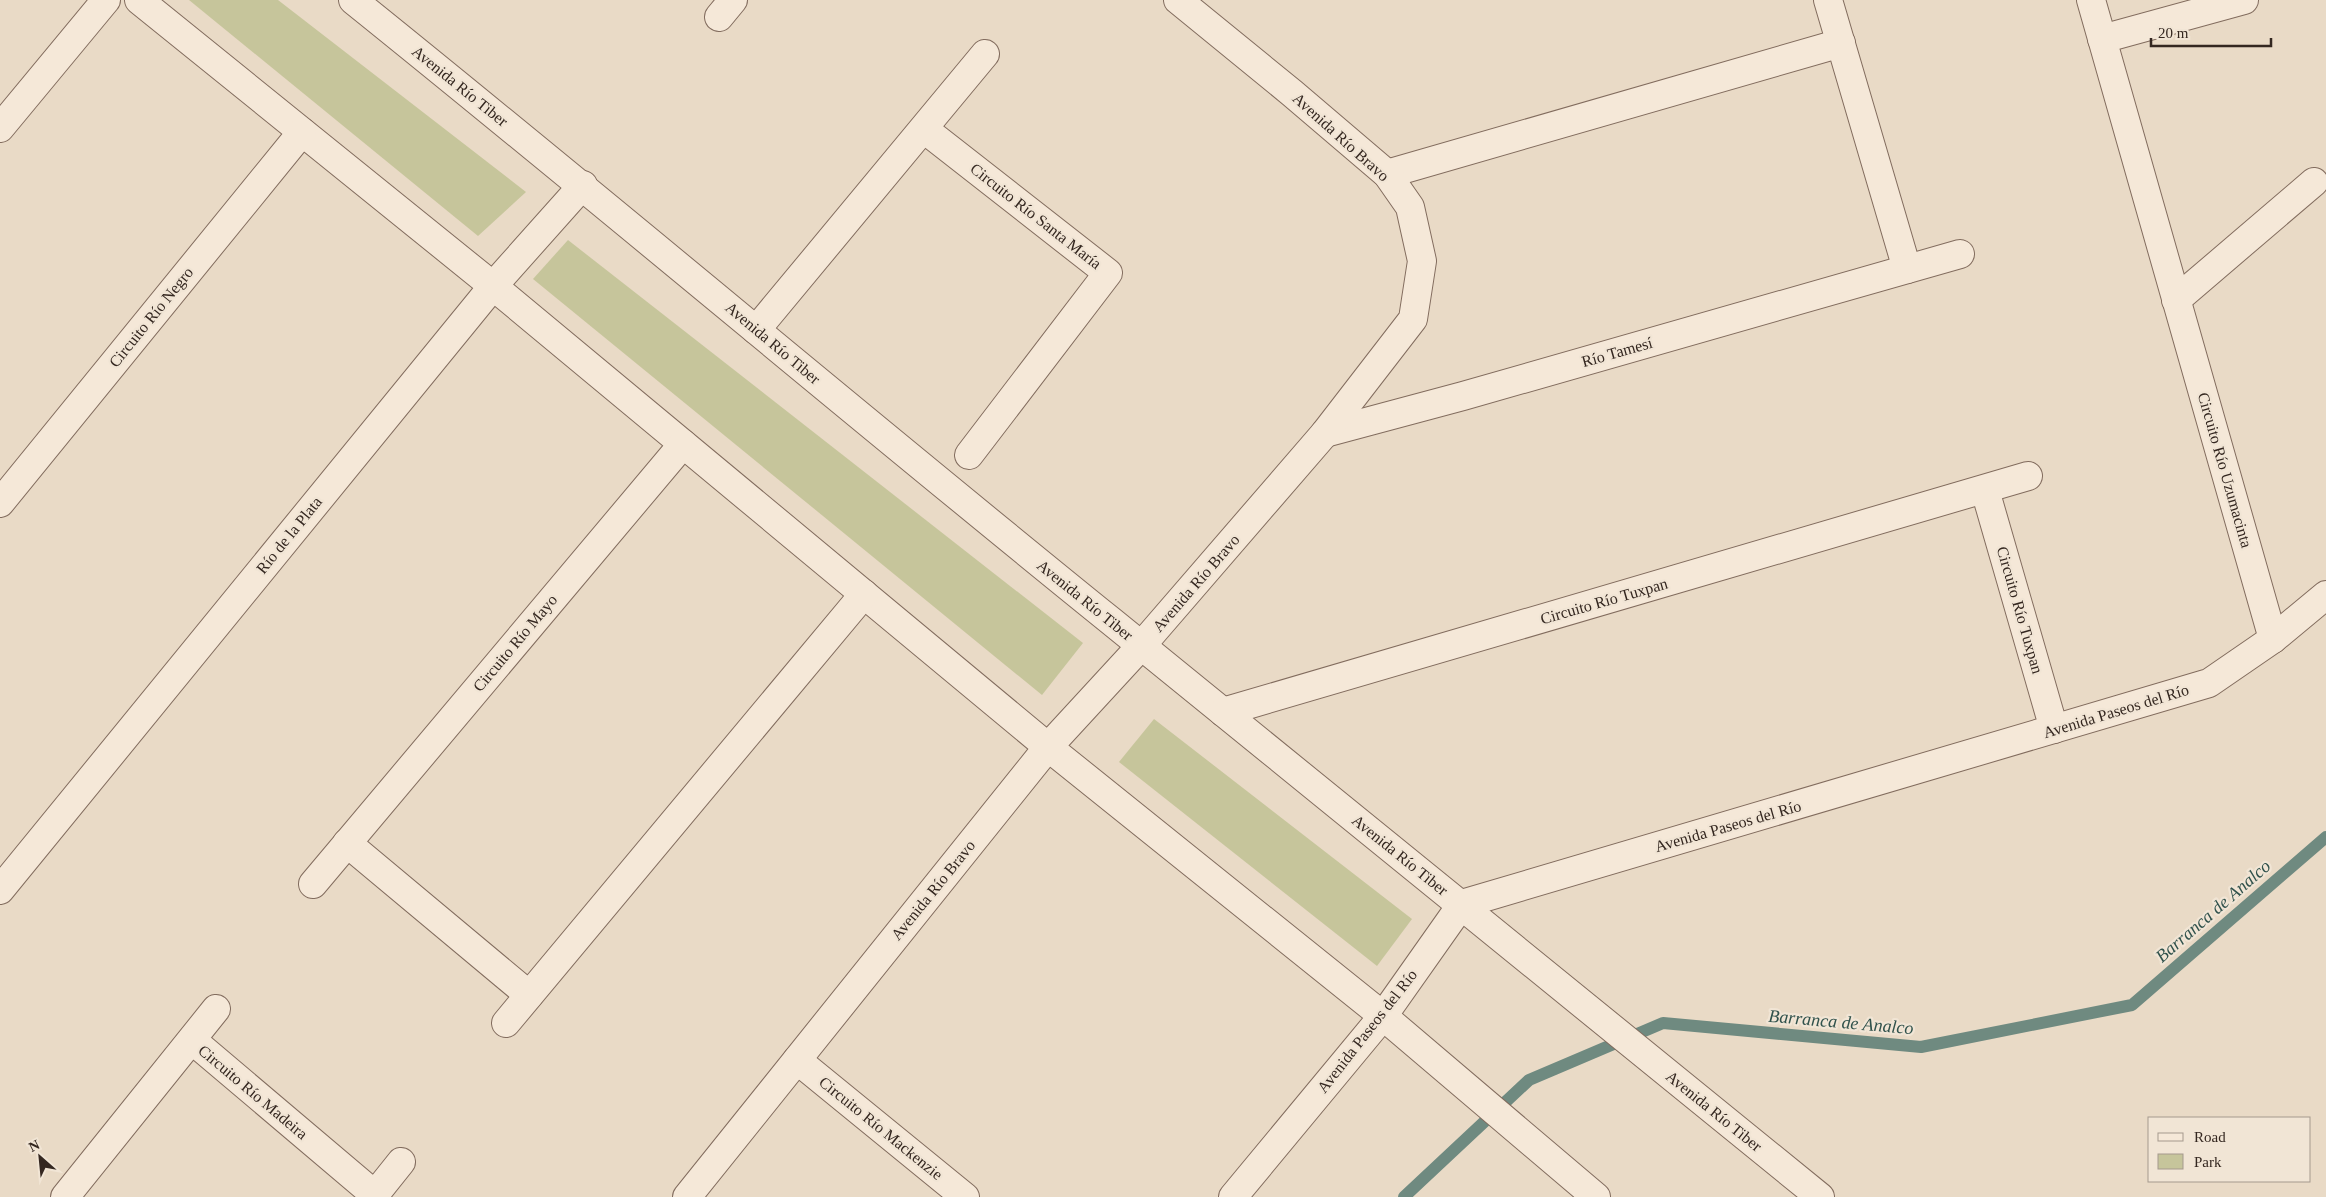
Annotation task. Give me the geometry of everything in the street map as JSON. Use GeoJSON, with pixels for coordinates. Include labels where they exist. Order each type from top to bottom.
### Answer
{"type":"FeatureCollection","features":[{"type":"Feature","properties":{"kind":"street"},"geometry":{"type":"LineString","coordinates":[[0,128],[106,0]]}},
{"type":"Feature","properties":{"kind":"street"},"geometry":{"type":"LineString","coordinates":[[139,0],[492,286],[1048,747],[1383,1016],[1596,1197]]}},
{"type":"Feature","properties":{"kind":"street","name":"Avenida Río Tiber"},"geometry":{"type":"LineString","coordinates":[[353,0],[583,185],[756,330],[1141,646],[1517,949],[1680,1083],[1804,1192]]}},
{"type":"Feature","properties":{"kind":"street"},"geometry":{"type":"LineString","coordinates":[[1828,0],[1907,269]]}},
{"type":"Feature","properties":{"kind":"street","name":"Circuito Río Uzumacinta"},"geometry":{"type":"LineString","coordinates":[[2091,0],[2273,639]]}},
{"type":"Feature","properties":{"kind":"street"},"geometry":{"type":"LineString","coordinates":[[2102,39],[2244,0]]}},
{"type":"Feature","properties":{"kind":"street","name":"Avenida Río Bravo"},"geometry":{"type":"LineString","coordinates":[[687,1197],[1048,747],[1141,646],[1325,433],[1413,319],[1422,261],[1410,207],[1387,174],[1182,1]]}},
{"type":"Feature","properties":{"kind":"street"},"geometry":{"type":"LineString","coordinates":[[1387,174],[1841,44]]}},
{"type":"Feature","properties":{"kind":"street"},"geometry":{"type":"LineString","coordinates":[[756,330],[986,54]]}},
{"type":"Feature","properties":{"kind":"street","name":"Circuito Río Santa María"},"geometry":{"type":"LineString","coordinates":[[924,129],[1108,273],[969,455]]}},
{"type":"Feature","properties":{"kind":"street","name":"Circuito Río Negro"},"geometry":{"type":"LineString","coordinates":[[0,502],[302,132]]}},
{"type":"Feature","properties":{"kind":"street"},"geometry":{"type":"LineString","coordinates":[[2176,300],[2314,182]]}},
{"type":"Feature","properties":{"kind":"street","name":"Río de la Plata"},"geometry":{"type":"LineString","coordinates":[[0,890],[492,286],[583,185]]}},
{"type":"Feature","properties":{"kind":"street","name":"Río Tamesí"},"geometry":{"type":"LineString","coordinates":[[1325,433],[1472,394],[1960,254]]}},
{"type":"Feature","properties":{"kind":"street","name":"Circuito Río Mayo"},"geometry":{"type":"LineString","coordinates":[[313,884],[683,444]]}},
{"type":"Feature","properties":{"kind":"street","name":"Circuito Río Tuxpan"},"geometry":{"type":"LineString","coordinates":[[1223,712],[2028,476]]}},
{"type":"Feature","properties":{"kind":"street","name":"Circuito Río Tuxpan"},"geometry":{"type":"LineString","coordinates":[[1985,490],[2054,729]]}},
{"type":"Feature","properties":{"kind":"street"},"geometry":{"type":"LineString","coordinates":[[506,1023],[864,594]]}},
{"type":"Feature","properties":{"kind":"street","name":"Avenida Paseos del Río"},"geometry":{"type":"LineString","coordinates":[[1232,1197],[1383,1016],[1462,904],[2209,683],[2273,639],[2326,595]]}},
{"type":"Feature","properties":{"kind":"street"},"geometry":{"type":"LineString","coordinates":[[347,843],[529,995]]}},
{"type":"Feature","properties":{"kind":"street"},"geometry":{"type":"LineString","coordinates":[[192,1040],[216,1009]]}},
{"type":"Feature","properties":{"kind":"street","name":"Circuito Río Madeira"},"geometry":{"type":"LineString","coordinates":[[65,1197],[192,1040],[374,1196]]}},
{"type":"Feature","properties":{"kind":"street","name":"Circuito Río Mackenzie"},"geometry":{"type":"LineString","coordinates":[[797,1060],[965,1197]]}},
{"type":"Feature","properties":{"kind":"street"},"geometry":{"type":"LineString","coordinates":[[374,1196],[401,1162]]}},
{"type":"Feature","properties":{"kind":"green space"},"geometry":{"type":"Polygon","coordinates":[[[189,0],[278,0],[526,192],[478,236],[189,0]]]}},
{"type":"Feature","properties":{"kind":"green space"},"geometry":{"type":"Polygon","coordinates":[[[568,240],[1083,643],[1042,695],[533,279],[568,240]]]}},
{"type":"Feature","properties":{"kind":"green space"},"geometry":{"type":"Polygon","coordinates":[[[1154,719],[1412,919],[1377,966],[1119,762],[1154,719]]]}},
{"type":"Feature","properties":{"kind":"waterway","name":"Barranca de Analco"},"geometry":{"type":"LineString","coordinates":[[1404,1197],[1529,1080],[1663,1023],[1921,1047],[2132,1005],[2326,837]]}}]}
